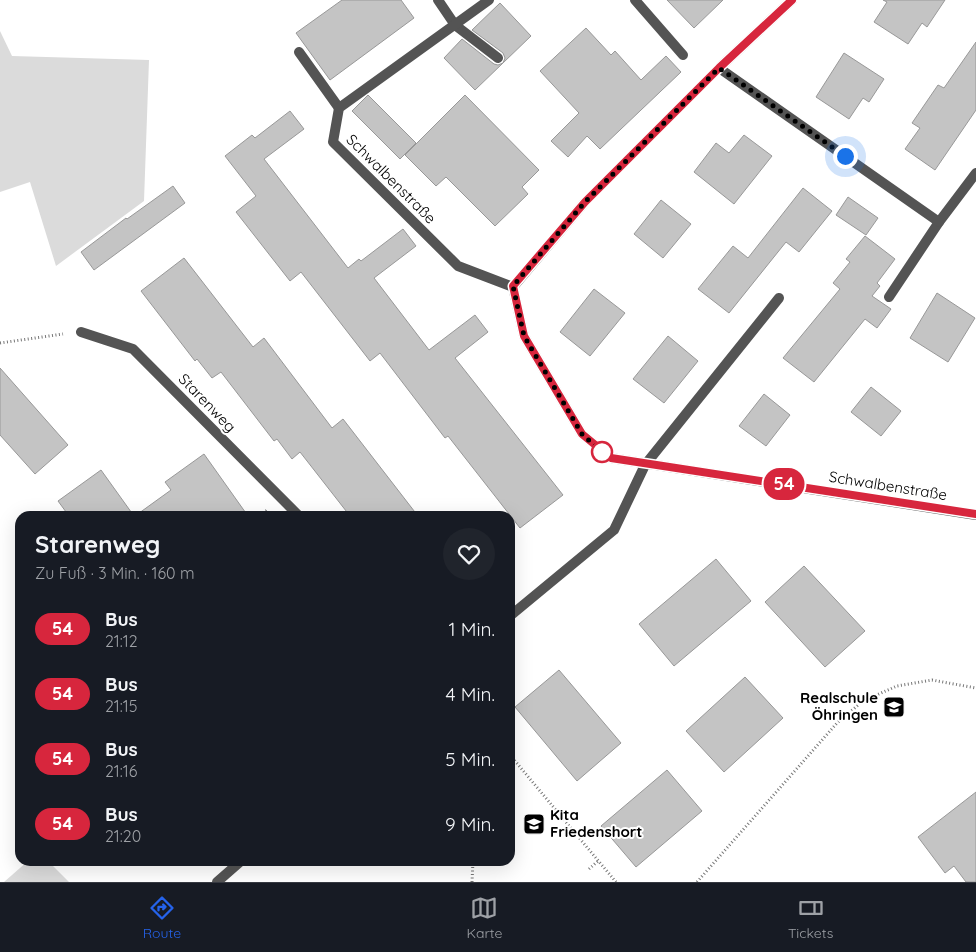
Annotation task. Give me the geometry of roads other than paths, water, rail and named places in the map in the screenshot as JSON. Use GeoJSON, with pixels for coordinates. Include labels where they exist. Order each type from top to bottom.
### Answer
{"type":"FeatureCollection","features":[{"type":"Feature","properties":{"kind":"street"},"geometry":{"type":"LineString","coordinates":[[438,0],[455,25],[498,58]]}},
{"type":"Feature","properties":{"kind":"street"},"geometry":{"type":"LineString","coordinates":[[299,52],[339,108],[490,0]]}},
{"type":"Feature","properties":{"kind":"street"},"geometry":{"type":"LineString","coordinates":[[635,0],[683,55]]}},
{"type":"Feature","properties":{"kind":"street"},"geometry":{"type":"LineString","coordinates":[[513,286],[585,202],[719,68],[792,0]]}},
{"type":"Feature","properties":{"kind":"street"},"geometry":{"type":"LineString","coordinates":[[719,68],[939,222]]}},
{"type":"Feature","properties":{"kind":"street","name":"Schwalbenstraße"},"geometry":{"type":"LineString","coordinates":[[339,108],[333,142],[458,266],[513,286],[524,336],[582,434],[611,458],[645,465],[791,485],[976,514]]}},
{"type":"Feature","properties":{"kind":"street"},"geometry":{"type":"LineString","coordinates":[[889,296],[939,222],[976,173]]}},
{"type":"Feature","properties":{"kind":"street"},"geometry":{"type":"LineString","coordinates":[[515,612],[614,530],[645,465],[779,298]]}},
{"type":"Feature","properties":{"kind":"street","name":"Starenweg"},"geometry":{"type":"LineString","coordinates":[[81,332],[133,349],[294,511]]}},
{"type":"Feature","properties":{"kind":"street"},"geometry":{"type":"LineString","coordinates":[[217,882],[235,866]]}},
{"type":"Feature","properties":{"kind":"place","name":"Realschule Öhringen"},"geometry":{"type":"Point","coordinates":[894,707]}},
{"type":"Feature","properties":{"kind":"place","name":"Kita Friedenshort"},"geometry":{"type":"Point","coordinates":[534,824]}}]}
